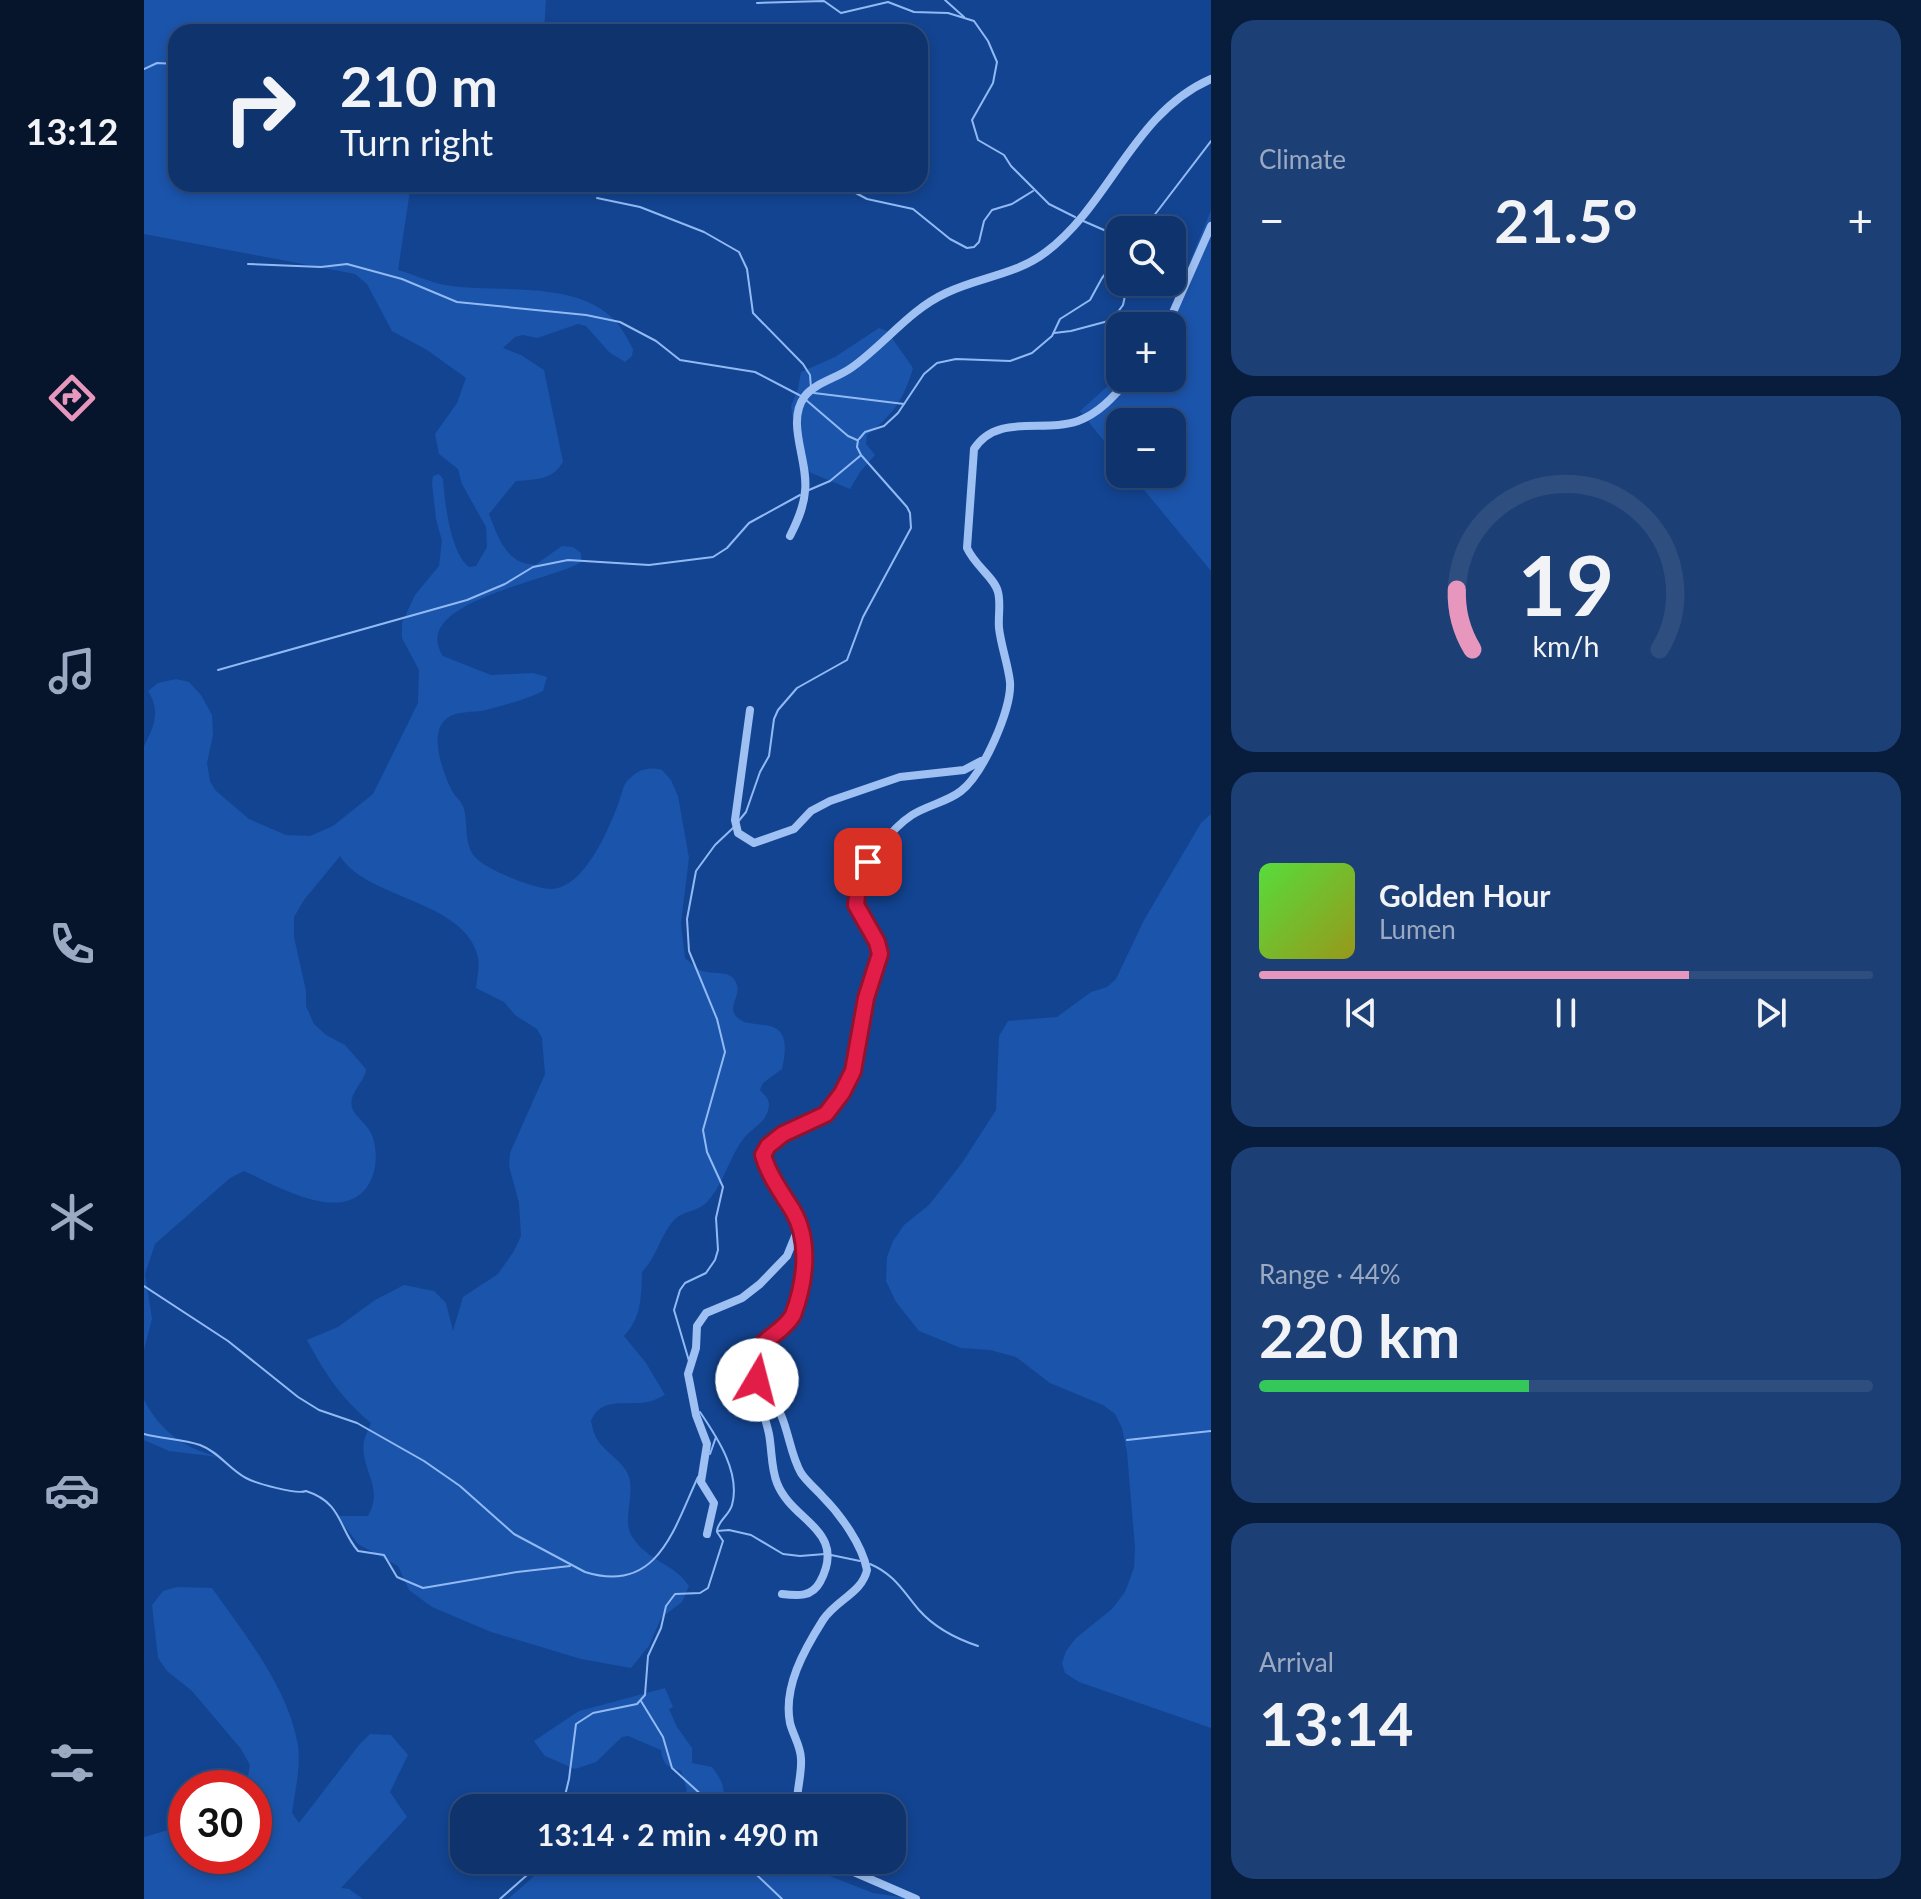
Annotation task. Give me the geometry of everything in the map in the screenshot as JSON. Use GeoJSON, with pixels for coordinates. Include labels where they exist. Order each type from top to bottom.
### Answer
{"type":"FeatureCollection","features":[{"type":"Feature","properties":{"kind":"street"},"geometry":{"type":"LineString","coordinates":[[790,536],[799,518],[805,491],[797,420],[800,404],[808,392],[858,363],[931,301],[959,287],[1019,269],[1049,250],[1096,203],[1129,150],[1153,121],[1176,101],[1211,79]]}},
{"type":"Feature","properties":{"kind":"street"},"geometry":{"type":"LineString","coordinates":[[1173,312],[1211,226]]}},
{"type":"Feature","properties":{"kind":"street"},"geometry":{"type":"LineString","coordinates":[[782,1594],[800,1596],[815,1590],[824,1573],[828,1550],[823,1535],[792,1507],[777,1482],[769,1433],[754,1381],[753,1361],[758,1349],[789,1322],[796,1307],[804,1269],[799,1224],[766,1166],[763,1155],[768,1146],[783,1134],[826,1114],[853,1071],[866,998],[880,954],[877,942],[856,905],[861,878],[868,862],[905,821],[962,791],[983,760],[1004,718],[1010,683],[1000,633],[998,593],[991,580],[972,560],[967,548],[974,449],[979,440],[998,430],[1017,425],[1075,422],[1091,415],[1117,392]]}},
{"type":"Feature","properties":{"kind":"street"},"geometry":{"type":"LineString","coordinates":[[750,710],[735,820],[738,833],[754,843],[794,829],[811,811],[830,801],[900,777],[964,770],[983,760]]}},
{"type":"Feature","properties":{"kind":"street"},"geometry":{"type":"LineString","coordinates":[[707,1534],[714,1503],[701,1482],[707,1444],[696,1415],[688,1374],[696,1348],[697,1326],[706,1313],[748,1295],[775,1270],[791,1251],[799,1224]]}},
{"type":"Feature","properties":{"kind":"street"},"geometry":{"type":"LineString","coordinates":[[755,1375],[780,1412],[799,1470],[830,1504],[861,1551],[867,1570],[861,1584],[833,1606],[824,1619],[792,1682],[788,1709],[793,1735],[802,1757],[798,1794]]}},
{"type":"Feature","properties":{"kind":"street"},"geometry":{"type":"LineString","coordinates":[[858,1874],[916,1899]]}},
{"type":"Feature","properties":{"kind":"shaded area"},"geometry":{"type":"Polygon","coordinates":[[[144,0],[546,0],[544,24],[168,24],[168,192],[410,192],[398,270],[445,285],[536,290],[581,299],[601,309],[617,323],[633,349],[632,356],[625,362],[609,352],[586,326],[578,324],[537,338],[515,337],[503,348],[544,370],[563,462],[548,476],[516,481],[489,514],[504,548],[517,560],[535,565],[562,546],[573,547],[581,553],[581,562],[463,608],[445,621],[437,637],[443,656],[491,675],[533,673],[547,677],[543,691],[493,708],[454,715],[440,727],[438,744],[441,764],[451,789],[463,806],[469,845],[474,856],[488,867],[523,882],[552,889],[564,886],[593,857],[627,782],[644,770],[662,770],[671,780],[678,796],[689,858],[681,923],[685,958],[705,972],[731,976],[738,989],[733,1008],[735,1015],[742,1021],[777,1029],[783,1037],[782,1069],[763,1083],[760,1090],[769,1103],[766,1116],[744,1138],[713,1195],[704,1205],[675,1219],[642,1272],[637,1314],[624,1336],[646,1363],[665,1395],[647,1402],[607,1405],[595,1413],[591,1421],[597,1439],[623,1466],[629,1477],[628,1524],[633,1538],[689,1586],[682,1602],[661,1618],[649,1646],[631,1668],[581,1659],[491,1632],[432,1607],[409,1590],[398,1566],[358,1544],[337,1516],[368,1516],[373,1505],[373,1486],[363,1451],[371,1423],[335,1385],[307,1340],[338,1327],[375,1300],[404,1285],[434,1291],[446,1303],[453,1331],[463,1297],[498,1274],[521,1236],[519,1203],[509,1166],[510,1153],[545,1074],[542,1038],[537,1029],[515,1015],[504,1002],[476,988],[478,957],[469,938],[455,923],[371,882],[340,856],[294,917],[294,937],[306,991],[306,1006],[314,1024],[345,1045],[366,1069],[351,1103],[374,1143],[376,1154],[371,1180],[360,1194],[346,1201],[329,1202],[292,1193],[244,1171],[230,1178],[155,1244],[145,1274],[152,1319],[144,1350],[144,746],[153,726],[155,712],[148,691],[158,683],[176,679],[189,682],[201,695],[212,715],[213,735],[207,763],[215,790],[249,819],[286,835],[310,836],[333,826],[373,794],[418,703],[419,670],[402,638],[402,623],[415,595],[439,566],[442,541],[436,519],[433,476],[439,474],[443,479],[453,539],[463,560],[469,567],[476,566],[487,547],[486,527],[462,484],[458,469],[439,454],[435,434],[457,403],[466,378],[427,350],[392,331],[367,284],[355,274],[144,234],[144,0]]]}},
{"type":"Feature","properties":{"kind":"shaded area"},"geometry":{"type":"Polygon","coordinates":[[[1211,210],[1211,571],[1143,488],[1186,488],[1186,408],[1106,408],[1106,444],[1080,411],[1106,388],[1106,392],[1186,392],[1186,312],[1170,312],[1176,296],[1186,296],[1186,272],[1211,210]]]}},
{"type":"Feature","properties":{"kind":"shaded area"},"geometry":{"type":"Polygon","coordinates":[[[879,328],[887,331],[913,368],[896,406],[867,435],[866,444],[875,455],[850,489],[811,473],[798,457],[791,406],[801,372],[835,357],[879,328]]]}},
{"type":"Feature","properties":{"kind":"shaded area"},"geometry":{"type":"Polygon","coordinates":[[[1211,814],[1211,1728],[1079,1682],[1065,1673],[1062,1663],[1066,1651],[1076,1638],[1112,1609],[1125,1592],[1134,1568],[1127,1452],[1122,1428],[1115,1414],[1103,1405],[1050,1383],[1016,1357],[990,1350],[961,1348],[919,1331],[896,1302],[886,1281],[887,1257],[893,1241],[904,1225],[929,1205],[962,1163],[996,1110],[999,1036],[1008,1021],[1057,1017],[1091,992],[1107,987],[1116,979],[1144,920],[1201,823],[1211,814]]]}},
{"type":"Feature","properties":{"kind":"shaded area"},"geometry":{"type":"Polygon","coordinates":[[[144,1400],[158,1421],[175,1437],[195,1449],[219,1457],[169,1451],[144,1440],[144,1400]]]}},
{"type":"Feature","properties":{"kind":"shaded area"},"geometry":{"type":"Polygon","coordinates":[[[177,1587],[212,1588],[275,1682],[293,1724],[298,1745],[292,1813],[299,1823],[370,1734],[391,1735],[408,1755],[390,1792],[407,1817],[341,1888],[349,1889],[363,1899],[144,1899],[144,1837],[168,1830],[168,1874],[272,1874],[272,1770],[249,1770],[250,1765],[241,1749],[192,1691],[167,1671],[158,1658],[152,1605],[163,1591],[177,1587]]]}},
{"type":"Feature","properties":{"kind":"shaded area"},"geometry":{"type":"Polygon","coordinates":[[[665,1688],[677,1727],[692,1748],[692,1763],[712,1767],[721,1781],[724,1794],[685,1794],[687,1790],[681,1771],[667,1765],[661,1750],[628,1736],[622,1737],[596,1762],[575,1769],[545,1756],[534,1741],[579,1711],[665,1688]]]}},
{"type":"Feature","properties":{"kind":"shaded area"},"geometry":{"type":"Polygon","coordinates":[[[536,1874],[825,1874],[873,1893],[914,1899],[508,1899],[536,1874]]]}},
{"type":"Feature","properties":{"kind":"waterway"},"geometry":{"type":"LineString","coordinates":[[945,0],[964,17]]}},
{"type":"Feature","properties":{"kind":"waterway"},"geometry":{"type":"LineString","coordinates":[[757,3],[824,1],[841,13],[888,2],[914,12],[948,13],[974,21],[988,41],[997,62],[993,83],[972,120],[978,140],[1004,155],[1049,204],[1075,217]]}},
{"type":"Feature","properties":{"kind":"waterway"},"geometry":{"type":"LineString","coordinates":[[144,69],[157,63],[168,64]]}},
{"type":"Feature","properties":{"kind":"waterway"},"geometry":{"type":"LineString","coordinates":[[1154,216],[1211,141]]}},
{"type":"Feature","properties":{"kind":"waterway"},"geometry":{"type":"LineString","coordinates":[[854,192],[867,199],[913,209],[950,239],[967,248],[979,242],[984,221],[992,210],[1012,204],[1033,191]]}},
{"type":"Feature","properties":{"kind":"waterway"},"geometry":{"type":"LineString","coordinates":[[597,198],[640,207],[704,232],[739,252],[747,269],[753,313],[803,364],[810,375],[811,388]]}},
{"type":"Feature","properties":{"kind":"waterway"},"geometry":{"type":"LineString","coordinates":[[1081,220],[1106,231]]}},
{"type":"Feature","properties":{"kind":"waterway"},"geometry":{"type":"LineString","coordinates":[[248,264],[321,267],[347,264],[402,279],[457,302],[586,315],[620,322],[656,341],[680,360],[755,372],[801,396]]}},
{"type":"Feature","properties":{"kind":"waterway"},"geometry":{"type":"LineString","coordinates":[[859,439],[865,432],[884,426],[898,413],[924,374],[937,363],[956,359],[1010,361],[1032,353],[1052,336],[1060,319],[1090,300],[1106,273]]}},
{"type":"Feature","properties":{"kind":"waterway"},"geometry":{"type":"LineString","coordinates":[[1054,333],[1112,320],[1123,305],[1125,296]]}},
{"type":"Feature","properties":{"kind":"waterway"},"geometry":{"type":"LineString","coordinates":[[814,393],[904,404]]}},
{"type":"Feature","properties":{"kind":"waterway"},"geometry":{"type":"LineString","coordinates":[[806,400],[848,436],[857,440]]}},
{"type":"Feature","properties":{"kind":"waterway"},"geometry":{"type":"LineString","coordinates":[[737,823],[746,812],[769,756],[778,710],[797,688],[847,660],[863,617],[911,528],[907,507],[861,455],[858,440]]}},
{"type":"Feature","properties":{"kind":"waterway"},"geometry":{"type":"LineString","coordinates":[[809,490],[830,481],[860,456]]}},
{"type":"Feature","properties":{"kind":"waterway"},"geometry":{"type":"LineString","coordinates":[[218,670],[467,600],[505,584],[533,567],[568,560],[649,565],[713,557],[727,548],[749,523],[800,495]]}},
{"type":"Feature","properties":{"kind":"waterway"},"geometry":{"type":"LineString","coordinates":[[689,1361],[674,1310],[685,1283],[706,1273],[718,1250],[716,1218],[723,1187],[707,1152],[703,1130],[725,1052],[717,1019],[689,951],[687,919],[696,871],[715,845],[733,828]]}},
{"type":"Feature","properties":{"kind":"waterway"},"geometry":{"type":"LineString","coordinates":[[144,1286],[228,1341],[298,1397],[319,1410],[357,1423],[424,1461],[460,1486],[514,1534],[585,1572],[610,1577],[630,1574],[647,1565],[671,1536],[698,1477]]}},
{"type":"Feature","properties":{"kind":"waterway"},"geometry":{"type":"LineString","coordinates":[[700,1412],[726,1456],[733,1480],[732,1505],[717,1531]]}},
{"type":"Feature","properties":{"kind":"waterway"},"geometry":{"type":"LineString","coordinates":[[1127,1440],[1211,1431]]}},
{"type":"Feature","properties":{"kind":"waterway"},"geometry":{"type":"LineString","coordinates":[[144,1434],[200,1445],[251,1480],[318,1496],[333,1509],[358,1551],[384,1555],[397,1577],[423,1588],[570,1566]]}},
{"type":"Feature","properties":{"kind":"waterway"},"geometry":{"type":"LineString","coordinates":[[710,1454],[716,1437]]}},
{"type":"Feature","properties":{"kind":"waterway"},"geometry":{"type":"LineString","coordinates":[[717,1531],[751,1535],[783,1554],[825,1554]]}},
{"type":"Feature","properties":{"kind":"waterway"},"geometry":{"type":"LineString","coordinates":[[565,1794],[576,1724],[593,1713],[637,1704],[645,1695],[648,1656],[661,1628],[666,1606],[675,1594],[700,1593],[708,1588],[723,1541],[717,1532]]}},
{"type":"Feature","properties":{"kind":"waterway"},"geometry":{"type":"LineString","coordinates":[[831,1555],[860,1561]]}},
{"type":"Feature","properties":{"kind":"waterway"},"geometry":{"type":"LineString","coordinates":[[870,1564],[892,1578],[932,1622],[978,1646]]}},
{"type":"Feature","properties":{"kind":"waterway"},"geometry":{"type":"LineString","coordinates":[[641,1701],[663,1737],[672,1768],[701,1794]]}},
{"type":"Feature","properties":{"kind":"waterway"},"geometry":{"type":"LineString","coordinates":[[500,1899],[528,1874]]}},
{"type":"Feature","properties":{"kind":"waterway"},"geometry":{"type":"LineString","coordinates":[[756,1874],[782,1899]]}},
{"type":"Feature","properties":{"kind":"route"},"geometry":{"type":"LineString","coordinates":[[757,1380],[753,1370],[756,1352],[764,1341],[789,1322],[800,1293],[804,1269],[802,1236],[797,1220],[766,1166],[763,1155],[773,1140],[826,1114],[853,1071],[866,998],[880,954],[877,942],[856,905],[858,886],[868,862]]}}]}
